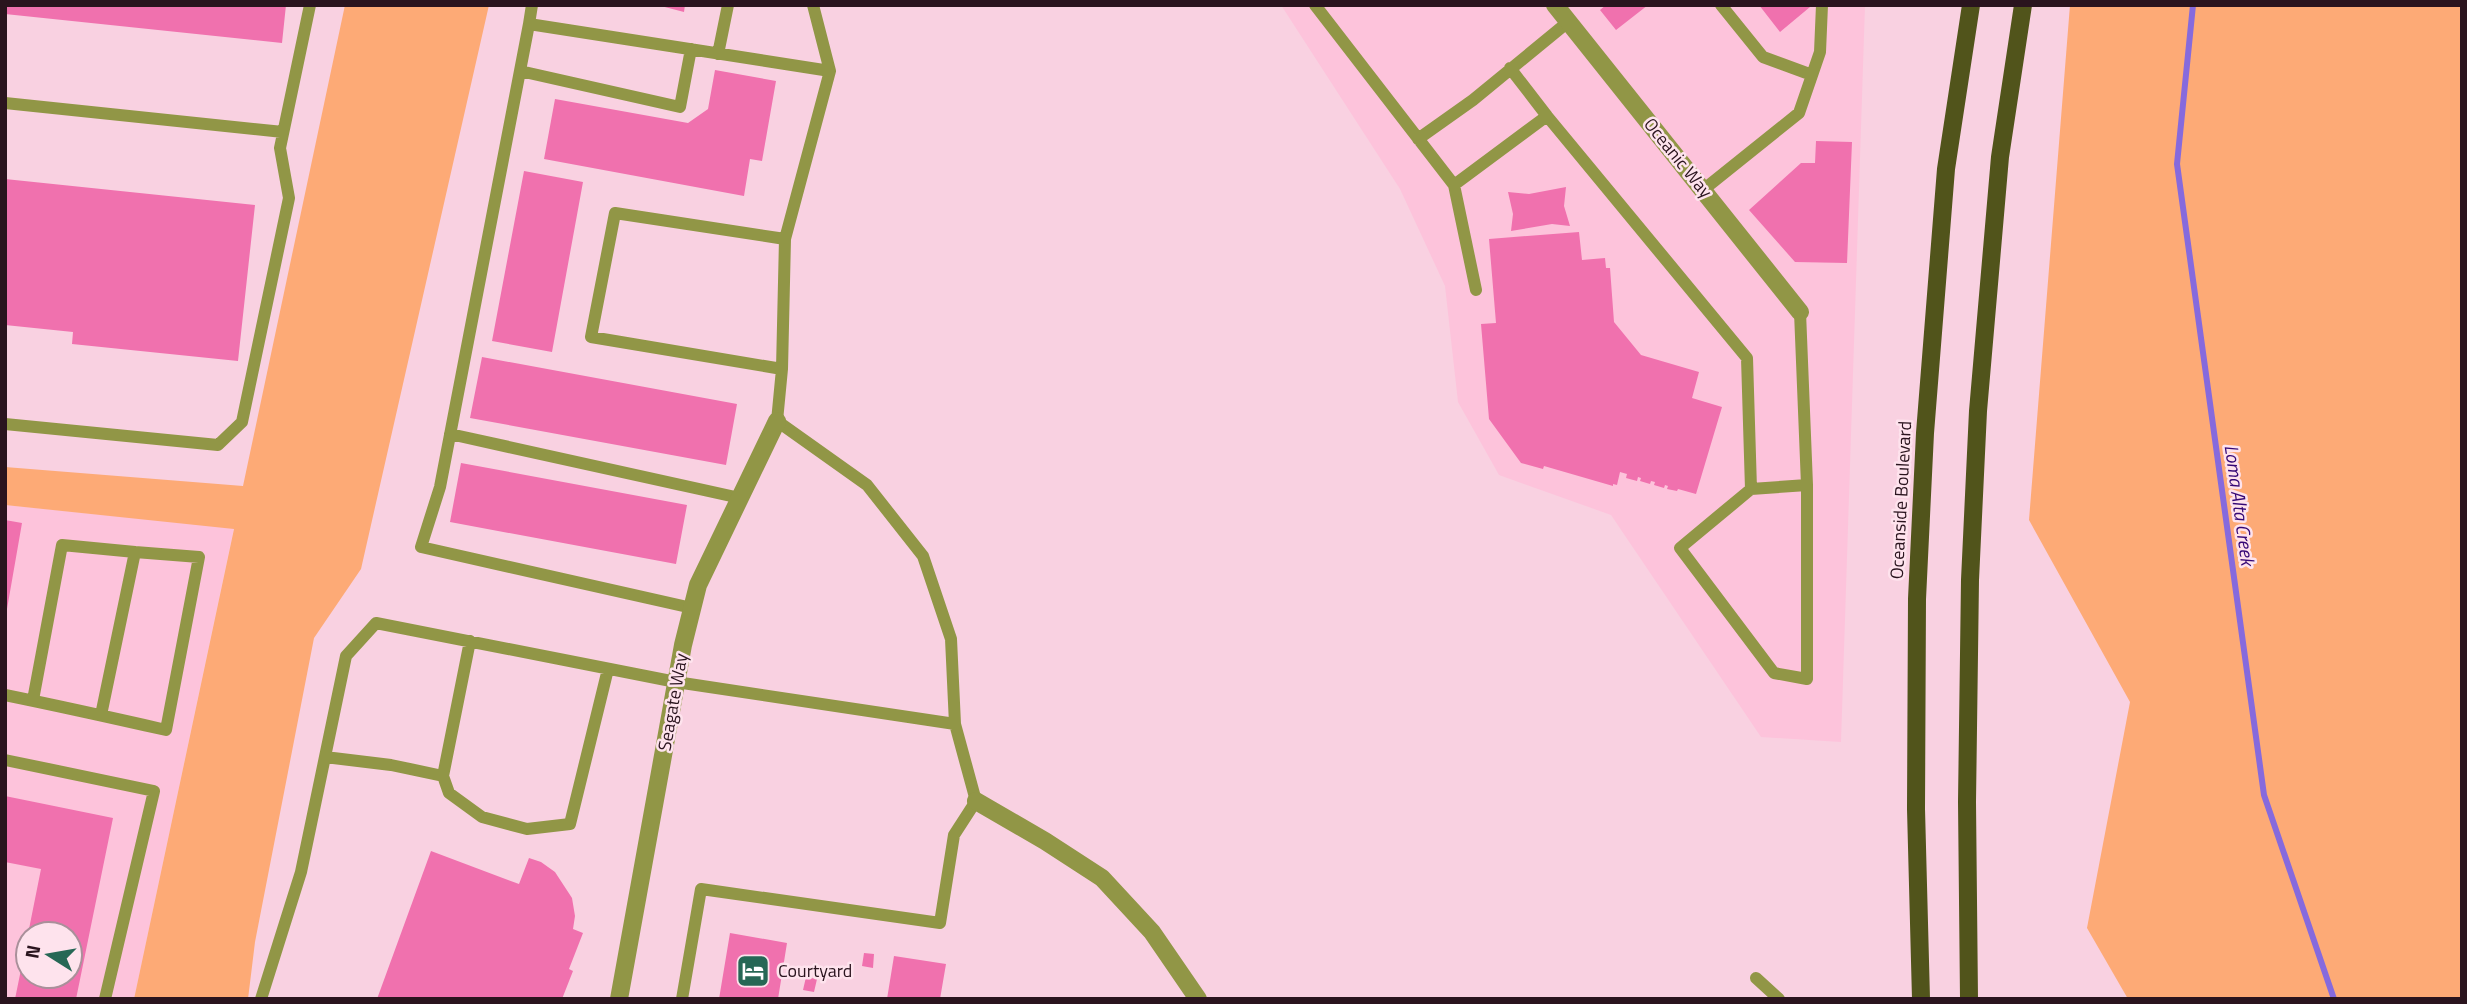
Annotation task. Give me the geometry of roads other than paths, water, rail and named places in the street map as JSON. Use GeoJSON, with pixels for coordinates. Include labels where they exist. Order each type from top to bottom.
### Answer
{"type":"FeatureCollection","features":[{"type":"Feature","properties":{"kind":"main road","name":"Oceanside Boulevard"},"geometry":{"type":"LineString","coordinates":[[1921,999],[1916,809],[1917,613],[1924,433],[1946,169],[1971,5]]}},
{"type":"Feature","properties":{"kind":"main road"},"geometry":{"type":"LineString","coordinates":[[1969,999],[1967,802],[1970,580],[1979,411],[2000,157],[2023,5]]}},
{"type":"Feature","properties":{"kind":"street","name":"Oceanic Way"},"geometry":{"type":"LineString","coordinates":[[1555,5],[1800,312]]}},
{"type":"Feature","properties":{"kind":"street","name":"Seagate Way"},"geometry":{"type":"LineString","coordinates":[[619,999],[676,682],[698,585],[777,421]]}},
{"type":"Feature","properties":{"kind":"street"},"geometry":{"type":"LineString","coordinates":[[976,801],[1102,878],[1152,932],[1198,999]]}},
{"type":"Feature","properties":{"kind":"lane"},"geometry":{"type":"LineString","coordinates":[[5,424],[218,445],[242,422],[289,198],[280,148],[310,5]]}},
{"type":"Feature","properties":{"kind":"lane"},"geometry":{"type":"LineString","coordinates":[[532,5],[440,486],[421,547],[692,608]]}},
{"type":"Feature","properties":{"kind":"lane"},"geometry":{"type":"LineString","coordinates":[[718,54],[728,5]]}},
{"type":"Feature","properties":{"kind":"lane"},"geometry":{"type":"LineString","coordinates":[[682,999],[701,889],[940,923],[954,835],[976,801],[955,724],[951,639],[923,556],[867,485],[777,421],[782,369],[785,239],[830,71],[813,5]]}},
{"type":"Feature","properties":{"kind":"lane"},"geometry":{"type":"LineString","coordinates":[[1315,5],[1454,185],[1475,290]]}},
{"type":"Feature","properties":{"kind":"lane"},"geometry":{"type":"LineString","coordinates":[[1721,5],[1763,57],[1812,75]]}},
{"type":"Feature","properties":{"kind":"lane"},"geometry":{"type":"LineString","coordinates":[[1703,190],[1799,113],[1820,52],[1822,5]]}},
{"type":"Feature","properties":{"kind":"lane"},"geometry":{"type":"LineString","coordinates":[[1418,139],[1473,100],[1568,22]]}},
{"type":"Feature","properties":{"kind":"lane"},"geometry":{"type":"LineString","coordinates":[[528,24],[830,71]]}},
{"type":"Feature","properties":{"kind":"lane"},"geometry":{"type":"LineString","coordinates":[[520,71],[680,107],[691,49]]}},
{"type":"Feature","properties":{"kind":"lane"},"geometry":{"type":"LineString","coordinates":[[1510,68],[1747,358],[1751,489]]}},
{"type":"Feature","properties":{"kind":"lane"},"geometry":{"type":"LineString","coordinates":[[5,103],[283,132]]}},
{"type":"Feature","properties":{"kind":"lane"},"geometry":{"type":"LineString","coordinates":[[1454,185],[1547,116]]}},
{"type":"Feature","properties":{"kind":"lane"},"geometry":{"type":"LineString","coordinates":[[782,369],[591,337],[615,213],[785,239]]}},
{"type":"Feature","properties":{"kind":"lane"},"geometry":{"type":"LineString","coordinates":[[1800,312],[1807,485],[1807,679],[1774,673],[1680,548],[1751,489],[1807,485]]}},
{"type":"Feature","properties":{"kind":"lane"},"geometry":{"type":"LineString","coordinates":[[450,434],[740,498]]}},
{"type":"Feature","properties":{"kind":"lane"},"geometry":{"type":"LineString","coordinates":[[5,695],[166,730],[199,556],[62,545],[33,700]]}},
{"type":"Feature","properties":{"kind":"lane"},"geometry":{"type":"LineString","coordinates":[[101,715],[135,552]]}},
{"type":"Feature","properties":{"kind":"lane"},"geometry":{"type":"LineString","coordinates":[[261,999],[301,872],[346,656],[376,623],[676,682],[955,724]]}},
{"type":"Feature","properties":{"kind":"lane"},"geometry":{"type":"LineString","coordinates":[[470,641],[443,776],[449,793],[482,817],[527,828],[570,824],[608,669]]}},
{"type":"Feature","properties":{"kind":"lane"},"geometry":{"type":"LineString","coordinates":[[325,757],[391,765],[443,776]]}},
{"type":"Feature","properties":{"kind":"lane"},"geometry":{"type":"LineString","coordinates":[[5,760],[153,791],[105,999]]}},
{"type":"Feature","properties":{"kind":"lane"},"geometry":{"type":"LineString","coordinates":[[1756,978],[1779,999]]}},
{"type":"Feature","properties":{"kind":"waterway","name":"Loma Alta Creek"},"geometry":{"type":"LineString","coordinates":[[2193,5],[2177,164],[2264,795],[2334,999]]}},
{"type":"Feature","properties":{"kind":"place","name":"Courtyard"},"geometry":{"type":"Point","coordinates":[753,971]}}]}
